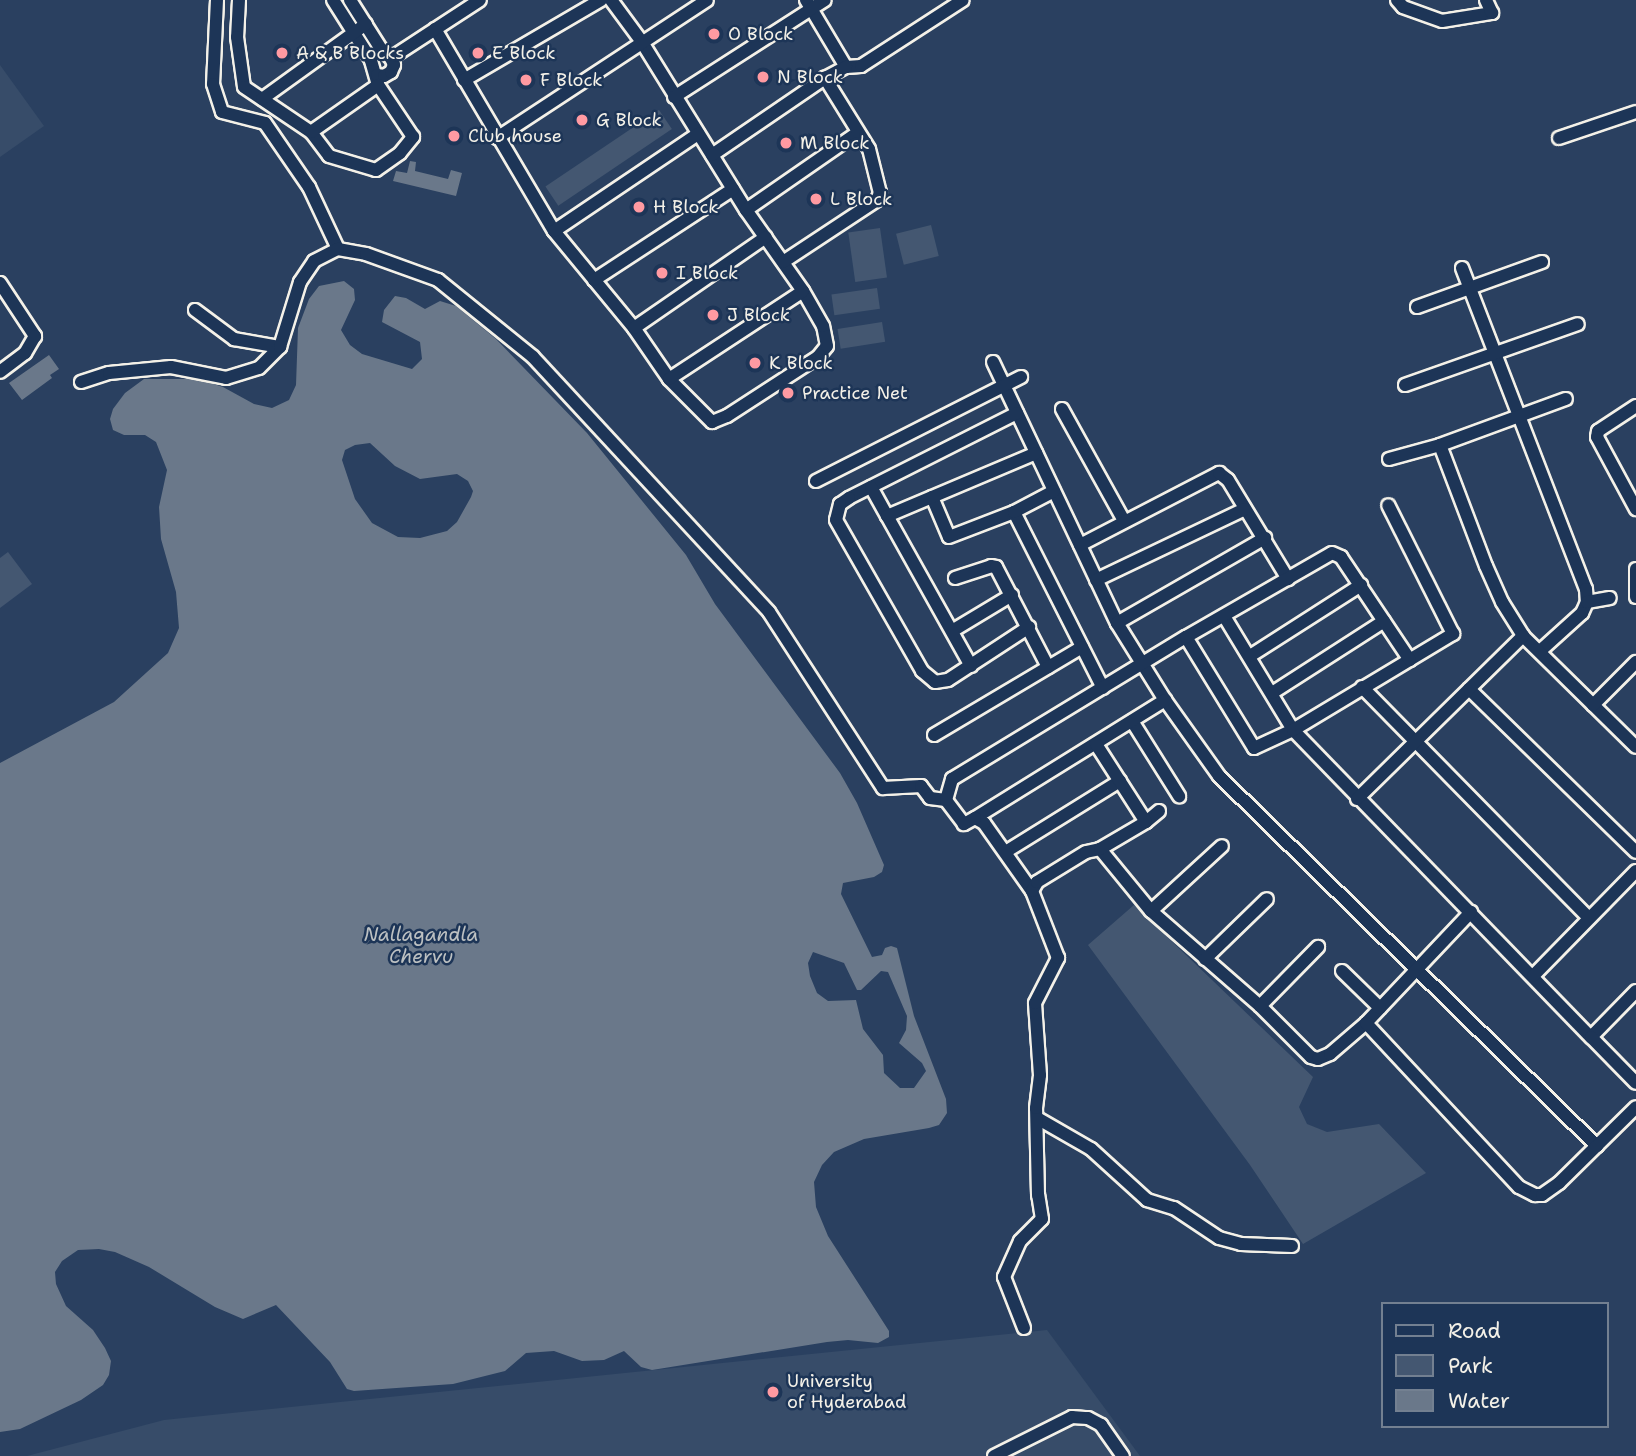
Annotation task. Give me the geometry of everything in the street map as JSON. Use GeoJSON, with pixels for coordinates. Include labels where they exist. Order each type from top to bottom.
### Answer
{"type":"FeatureCollection","features":[{"type":"Feature","properties":{"kind":"street"},"geometry":{"type":"LineString","coordinates":[[217,0],[213,84],[222,112],[265,123],[309,187],[338,249]]}},
{"type":"Feature","properties":{"kind":"street"},"geometry":{"type":"LineString","coordinates":[[239,0],[237,37],[244,87],[312,132],[329,156],[376,170],[400,153],[413,137],[333,0]]}},
{"type":"Feature","properties":{"kind":"street"},"geometry":{"type":"LineString","coordinates":[[312,132],[391,72],[394,65],[350,0]]}},
{"type":"Feature","properties":{"kind":"street"},"geometry":{"type":"LineString","coordinates":[[391,58],[480,0]]}},
{"type":"Feature","properties":{"kind":"street"},"geometry":{"type":"LineString","coordinates":[[464,80],[601,0]]}},
{"type":"Feature","properties":{"kind":"street"},"geometry":{"type":"LineString","coordinates":[[435,29],[554,231],[635,328],[669,379],[712,422],[727,416],[807,365],[827,346],[823,326],[803,291],[746,210],[642,42],[611,0]]}},
{"type":"Feature","properties":{"kind":"street"},"geometry":{"type":"LineString","coordinates":[[497,138],[707,0]]}},
{"type":"Feature","properties":{"kind":"street"},"geometry":{"type":"LineString","coordinates":[[674,97],[808,4],[825,0]]}},
{"type":"Feature","properties":{"kind":"street"},"geometry":{"type":"LineString","coordinates":[[712,155],[825,78],[846,67],[861,66],[963,0]]}},
{"type":"Feature","properties":{"kind":"street"},"geometry":{"type":"LineString","coordinates":[[1397,0],[1403,7],[1442,21],[1492,13],[1486,0]]}},
{"type":"Feature","properties":{"kind":"street"},"geometry":{"type":"LineString","coordinates":[[808,4],[846,67]]}},
{"type":"Feature","properties":{"kind":"street"},"geometry":{"type":"LineString","coordinates":[[262,99],[366,24]]}},
{"type":"Feature","properties":{"kind":"street"},"geometry":{"type":"LineString","coordinates":[[783,262],[877,200],[880,187],[869,149],[825,78]]}},
{"type":"Feature","properties":{"kind":"street"},"geometry":{"type":"LineString","coordinates":[[1559,138],[1636,111]]}},
{"type":"Feature","properties":{"kind":"street"},"geometry":{"type":"LineString","coordinates":[[746,210],[857,133]]}},
{"type":"Feature","properties":{"kind":"street"},"geometry":{"type":"LineString","coordinates":[[554,231],[698,134]]}},
{"type":"Feature","properties":{"kind":"street"},"geometry":{"type":"LineString","coordinates":[[594,280],[733,189]]}},
{"type":"Feature","properties":{"kind":"street"},"geometry":{"type":"LineString","coordinates":[[635,328],[766,237]]}},
{"type":"Feature","properties":{"kind":"street"},"geometry":{"type":"LineString","coordinates":[[81,382],[109,373],[171,367],[226,378],[259,368],[279,347],[300,282],[314,261],[338,249],[366,254],[438,280],[533,357],[769,612],[883,788],[921,786],[930,799],[946,800],[964,824],[1165,700]]}},
{"type":"Feature","properties":{"kind":"street"},"geometry":{"type":"LineString","coordinates":[[1417,307],[1542,262]]}},
{"type":"Feature","properties":{"kind":"street"},"geometry":{"type":"LineString","coordinates":[[1462,268],[1586,589],[1587,602],[1582,613],[1540,651]]}},
{"type":"Feature","properties":{"kind":"street"},"geometry":{"type":"LineString","coordinates":[[0,283],[35,335],[31,347],[0,372]]}},
{"type":"Feature","properties":{"kind":"street"},"geometry":{"type":"LineString","coordinates":[[669,379],[803,291]]}},
{"type":"Feature","properties":{"kind":"street"},"geometry":{"type":"LineString","coordinates":[[195,310],[234,339],[279,347]]}},
{"type":"Feature","properties":{"kind":"street"},"geometry":{"type":"LineString","coordinates":[[1405,385],[1578,324]]}},
{"type":"Feature","properties":{"kind":"street"},"geometry":{"type":"LineString","coordinates":[[993,362],[1117,623],[1165,700],[1219,776],[1597,1146]]}},
{"type":"Feature","properties":{"kind":"street"},"geometry":{"type":"LineString","coordinates":[[816,481],[1021,377]]}},
{"type":"Feature","properties":{"kind":"street"},"geometry":{"type":"LineString","coordinates":[[1388,459],[1518,418],[1566,399]]}},
{"type":"Feature","properties":{"kind":"street"},"geometry":{"type":"LineString","coordinates":[[1636,406],[1598,430],[1597,437],[1636,509]]}},
{"type":"Feature","properties":{"kind":"street"},"geometry":{"type":"LineString","coordinates":[[1062,409],[1125,521]]}},
{"type":"Feature","properties":{"kind":"street"},"geometry":{"type":"LineString","coordinates":[[1017,413],[840,504],[836,520],[927,677],[941,683],[1029,627]]}},
{"type":"Feature","properties":{"kind":"street"},"geometry":{"type":"LineString","coordinates":[[1440,444],[1486,566],[1502,601],[1523,636],[1636,747]]}},
{"type":"Feature","properties":{"kind":"street"},"geometry":{"type":"LineString","coordinates":[[887,516],[1036,453]]}},
{"type":"Feature","properties":{"kind":"street"},"geometry":{"type":"LineString","coordinates":[[1080,545],[1215,473],[1223,474],[1288,579]]}},
{"type":"Feature","properties":{"kind":"street"},"geometry":{"type":"LineString","coordinates":[[871,487],[971,666]]}},
{"type":"Feature","properties":{"kind":"street"},"geometry":{"type":"LineString","coordinates":[[932,497],[949,537],[1014,512],[1054,491]]}},
{"type":"Feature","properties":{"kind":"street"},"geometry":{"type":"LineString","coordinates":[[1186,638],[1250,746],[1259,747],[1293,730],[1453,634],[1388,505]]}},
{"type":"Feature","properties":{"kind":"street"},"geometry":{"type":"LineString","coordinates":[[1096,580],[1245,509]]}},
{"type":"Feature","properties":{"kind":"street"},"geometry":{"type":"LineString","coordinates":[[1014,512],[1104,688]]}},
{"type":"Feature","properties":{"kind":"street"},"geometry":{"type":"LineString","coordinates":[[1117,623],[1265,538]]}},
{"type":"Feature","properties":{"kind":"street"},"geometry":{"type":"LineString","coordinates":[[946,800],[953,779],[1142,664],[1332,554],[1341,557],[1410,660]]}},
{"type":"Feature","properties":{"kind":"street"},"geometry":{"type":"LineString","coordinates":[[955,578],[993,566],[1029,627],[1048,667]]}},
{"type":"Feature","properties":{"kind":"street"},"geometry":{"type":"LineString","coordinates":[[1636,569],[1636,597]]}},
{"type":"Feature","properties":{"kind":"street"},"geometry":{"type":"LineString","coordinates":[[1250,656],[1360,585]]}},
{"type":"Feature","properties":{"kind":"street"},"geometry":{"type":"LineString","coordinates":[[951,631],[1012,596]]}},
{"type":"Feature","properties":{"kind":"street"},"geometry":{"type":"LineString","coordinates":[[1587,602],[1610,598]]}},
{"type":"Feature","properties":{"kind":"street"},"geometry":{"type":"LineString","coordinates":[[1224,616],[1293,730],[1357,799],[1471,912],[1636,1083]]}},
{"type":"Feature","properties":{"kind":"street"},"geometry":{"type":"LineString","coordinates":[[1272,693],[1384,621]]}},
{"type":"Feature","properties":{"kind":"street"},"geometry":{"type":"LineString","coordinates":[[1357,799],[1523,636]]}},
{"type":"Feature","properties":{"kind":"street"},"geometry":{"type":"LineString","coordinates":[[934,735],[1082,647]]}},
{"type":"Feature","properties":{"kind":"street"},"geometry":{"type":"LineString","coordinates":[[1593,705],[1636,662]]}},
{"type":"Feature","properties":{"kind":"street"},"geometry":{"type":"LineString","coordinates":[[1362,687],[1589,918]]}},
{"type":"Feature","properties":{"kind":"street"},"geometry":{"type":"LineString","coordinates":[[1469,689],[1636,852]]}},
{"type":"Feature","properties":{"kind":"street"},"geometry":{"type":"LineString","coordinates":[[1132,721],[1179,796]]}},
{"type":"Feature","properties":{"kind":"street"},"geometry":{"type":"LineString","coordinates":[[1096,744],[1146,822]]}},
{"type":"Feature","properties":{"kind":"street"},"geometry":{"type":"LineString","coordinates":[[1007,851],[1120,781]]}},
{"type":"Feature","properties":{"kind":"street"},"geometry":{"type":"LineString","coordinates":[[1024,1328],[1004,1277],[1020,1241],[1042,1219],[1038,1195],[1037,1118],[1040,1075],[1035,1003],[1058,958],[1031,895],[1032,891],[1037,882],[1076,858],[1100,849],[1146,822],[1159,811]]}},
{"type":"Feature","properties":{"kind":"street"},"geometry":{"type":"LineString","coordinates":[[975,818],[984,823],[1007,851],[1032,891]]}},
{"type":"Feature","properties":{"kind":"street"},"geometry":{"type":"LineString","coordinates":[[1151,911],[1222,846]]}},
{"type":"Feature","properties":{"kind":"street"},"geometry":{"type":"LineString","coordinates":[[1100,849],[1151,911],[1260,1006],[1311,1057],[1318,1059],[1330,1054],[1366,1023],[1471,912]]}},
{"type":"Feature","properties":{"kind":"street"},"geometry":{"type":"LineString","coordinates":[[1533,976],[1636,871]]}},
{"type":"Feature","properties":{"kind":"street"},"geometry":{"type":"LineString","coordinates":[[1205,959],[1267,899]]}},
{"type":"Feature","properties":{"kind":"street"},"geometry":{"type":"LineString","coordinates":[[1260,1006],[1318,947]]}},
{"type":"Feature","properties":{"kind":"street"},"geometry":{"type":"LineString","coordinates":[[1342,971],[1380,1008]]}},
{"type":"Feature","properties":{"kind":"street"},"geometry":{"type":"LineString","coordinates":[[1591,1037],[1636,991]]}},
{"type":"Feature","properties":{"kind":"street"},"geometry":{"type":"LineString","coordinates":[[1366,1023],[1520,1187],[1530,1194],[1542,1195],[1551,1190],[1636,1108]]}},
{"type":"Feature","properties":{"kind":"street"},"geometry":{"type":"LineString","coordinates":[[1037,1118],[1091,1149],[1147,1200],[1174,1208],[1219,1238],[1241,1244],[1292,1246]]}},
{"type":"Feature","properties":{"kind":"street"},"geometry":{"type":"LineString","coordinates":[[993,1456],[1072,1417],[1088,1418],[1101,1425],[1123,1456]]}},
{"type":"Feature","properties":{"kind":"shaded area"},"geometry":{"type":"Polygon","coordinates":[[[0,65],[44,126],[0,157],[0,65]]]}},
{"type":"Feature","properties":{"kind":"shaded area","name":"University of Hyderabad"},"geometry":{"type":"Polygon","coordinates":[[[1047,1330],[1140,1456],[27,1456],[164,1420],[1047,1330]]]}},
{"type":"Feature","properties":{"kind":"green space"},"geometry":{"type":"Polygon","coordinates":[[[659,110],[672,129],[558,206],[545,187],[659,110]]]}},
{"type":"Feature","properties":{"kind":"green space"},"geometry":{"type":"Polygon","coordinates":[[[931,225],[939,256],[904,265],[896,234],[931,225]]]}},
{"type":"Feature","properties":{"kind":"green space"},"geometry":{"type":"Polygon","coordinates":[[[880,228],[887,278],[855,282],[848,232],[880,228]]]}},
{"type":"Feature","properties":{"kind":"green space"},"geometry":{"type":"Polygon","coordinates":[[[877,288],[880,309],[834,315],[831,294],[877,288]]]}},
{"type":"Feature","properties":{"kind":"green space"},"geometry":{"type":"Polygon","coordinates":[[[882,322],[885,342],[841,349],[838,329],[882,322]]]}},
{"type":"Feature","properties":{"kind":"green space"},"geometry":{"type":"Polygon","coordinates":[[[8,552],[32,584],[0,608],[0,558],[8,552]]]}},
{"type":"Feature","properties":{"kind":"green space"},"geometry":{"type":"Polygon","coordinates":[[[1134,905],[1313,1077],[1299,1107],[1307,1124],[1327,1132],[1379,1124],[1426,1173],[1303,1244],[1250,1165],[1088,945],[1134,905]]]}},
{"type":"Feature","properties":{"kind":"water"},"geometry":{"type":"Polygon","coordinates":[[[410,161],[416,162],[415,171],[448,179],[451,170],[462,173],[456,196],[393,181],[396,171],[407,173],[410,161]]]}},
{"type":"Feature","properties":{"kind":"water","name":"Nallagandla Chervu"},"geometry":{"type":"Polygon","coordinates":[[[344,281],[354,289],[355,300],[341,330],[350,345],[362,354],[412,369],[422,359],[420,342],[382,322],[384,310],[395,296],[406,298],[425,309],[440,301],[456,306],[496,339],[587,433],[686,555],[715,604],[840,773],[857,803],[884,865],[882,872],[874,877],[843,883],[841,894],[872,957],[882,955],[885,948],[897,948],[914,1016],[946,1099],[947,1113],[939,1125],[864,1139],[834,1152],[822,1165],[814,1182],[816,1207],[828,1236],[889,1331],[889,1337],[878,1343],[848,1340],[827,1342],[652,1370],[641,1367],[624,1351],[604,1360],[582,1361],[554,1351],[526,1353],[505,1371],[453,1384],[354,1391],[347,1389],[330,1362],[276,1305],[243,1319],[215,1307],[149,1267],[115,1252],[99,1249],[78,1250],[62,1261],[55,1272],[56,1284],[66,1306],[93,1330],[105,1348],[111,1361],[109,1375],[103,1385],[81,1400],[20,1429],[0,1432],[0,763],[114,702],[168,653],[179,628],[176,592],[161,539],[159,507],[167,470],[156,442],[145,435],[124,435],[113,430],[110,419],[113,409],[125,393],[144,379],[198,379],[223,387],[254,404],[272,408],[289,400],[296,385],[298,328],[309,299],[319,286],[344,281]],[[370,443],[355,445],[345,450],[342,460],[355,499],[372,523],[398,537],[420,538],[447,531],[457,522],[473,491],[468,481],[457,474],[420,479],[395,466],[370,443]],[[813,952],[808,963],[817,993],[828,1001],[856,1000],[863,1029],[883,1055],[884,1073],[900,1088],[914,1088],[926,1071],[922,1063],[899,1043],[906,1030],[907,1016],[888,972],[881,971],[861,990],[857,990],[844,963],[813,952]]]}},
{"type":"Feature","properties":{"kind":"water"},"geometry":{"type":"Polygon","coordinates":[[[49,355],[59,369],[50,375],[52,378],[22,400],[9,383],[49,355]]]}},
{"type":"Feature","properties":{"kind":"place","name":"O Block"},"geometry":{"type":"Point","coordinates":[714,34]}},
{"type":"Feature","properties":{"kind":"place","name":"A & B Blocks"},"geometry":{"type":"Point","coordinates":[282,53]}},
{"type":"Feature","properties":{"kind":"place","name":"E Block"},"geometry":{"type":"Point","coordinates":[478,53]}},
{"type":"Feature","properties":{"kind":"place","name":"N Block"},"geometry":{"type":"Point","coordinates":[763,77]}},
{"type":"Feature","properties":{"kind":"place","name":"F Block"},"geometry":{"type":"Point","coordinates":[526,80]}},
{"type":"Feature","properties":{"kind":"place","name":"G Block"},"geometry":{"type":"Point","coordinates":[582,120]}},
{"type":"Feature","properties":{"kind":"place","name":"Club house"},"geometry":{"type":"Point","coordinates":[454,136]}},
{"type":"Feature","properties":{"kind":"place","name":"M Block"},"geometry":{"type":"Point","coordinates":[786,143]}},
{"type":"Feature","properties":{"kind":"place","name":"L Block"},"geometry":{"type":"Point","coordinates":[816,199]}},
{"type":"Feature","properties":{"kind":"place","name":"H Block"},"geometry":{"type":"Point","coordinates":[639,207]}},
{"type":"Feature","properties":{"kind":"place","name":"I Block"},"geometry":{"type":"Point","coordinates":[662,273]}},
{"type":"Feature","properties":{"kind":"place","name":"J Block"},"geometry":{"type":"Point","coordinates":[713,315]}},
{"type":"Feature","properties":{"kind":"place","name":"K Block"},"geometry":{"type":"Point","coordinates":[755,363]}},
{"type":"Feature","properties":{"kind":"place","name":"Practice Net"},"geometry":{"type":"Point","coordinates":[788,393]}},
{"type":"Feature","properties":{"kind":"place","name":"University of Hyderabad"},"geometry":{"type":"Point","coordinates":[773,1392]}}]}
